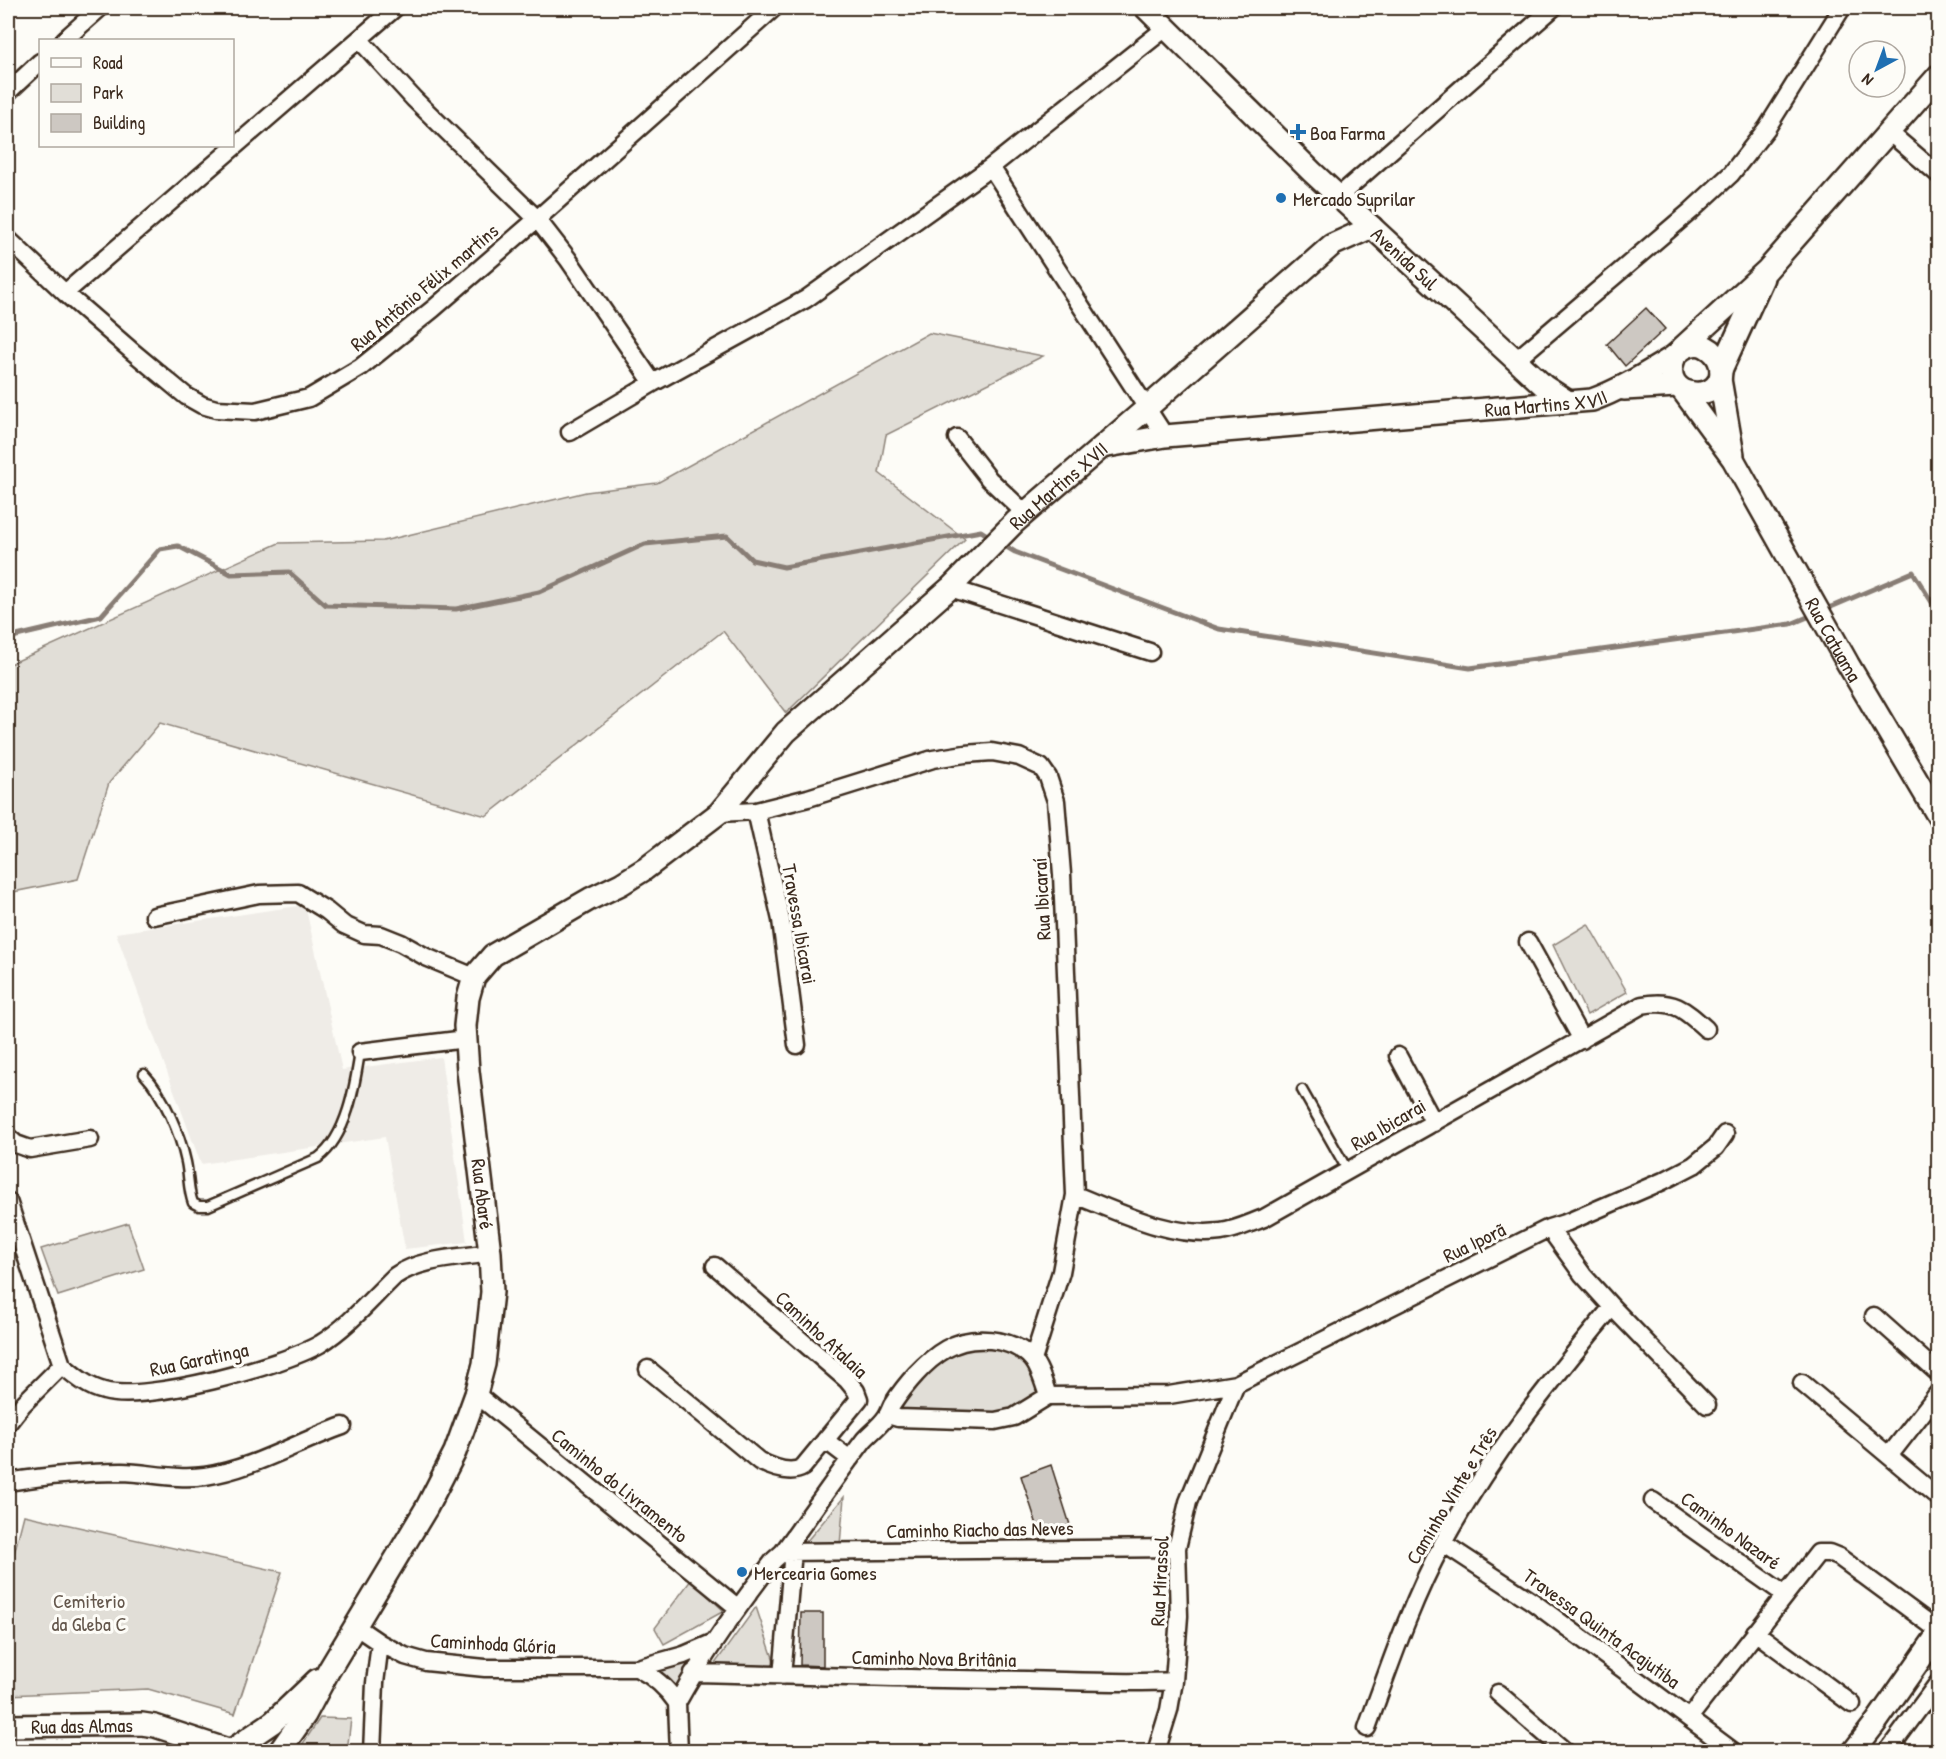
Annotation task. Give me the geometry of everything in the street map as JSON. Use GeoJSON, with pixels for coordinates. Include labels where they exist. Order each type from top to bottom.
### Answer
{"type":"FeatureCollection","features":[{"type":"Feature","properties":{"kind":"street"},"geometry":{"type":"LineString","coordinates":[[65,39],[100,8]]}},
{"type":"Feature","properties":{"kind":"street"},"geometry":{"type":"LineString","coordinates":[[65,293],[395,8]]}},
{"type":"Feature","properties":{"kind":"street","name":"Rua Antônio Félix martins"},"geometry":{"type":"LineString","coordinates":[[8,238],[65,293],[186,396],[202,405],[216,409],[255,411],[309,398],[361,367],[433,309],[774,8]]}},
{"type":"Feature","properties":{"kind":"street"},"geometry":{"type":"LineString","coordinates":[[1332,245],[1345,202],[1553,8]]}},
{"type":"Feature","properties":{"kind":"street"},"geometry":{"type":"LineString","coordinates":[[1516,360],[1731,174],[1767,128],[1842,8]]}},
{"type":"Feature","properties":{"kind":"street","name":"Avenida Sul"},"geometry":{"type":"LineString","coordinates":[[1151,9],[1345,202],[1544,386],[1567,401]]}},
{"type":"Feature","properties":{"kind":"street"},"geometry":{"type":"LineString","coordinates":[[570,432],[653,383],[806,299],[992,168],[1167,27]]}},
{"type":"Feature","properties":{"kind":"street"},"geometry":{"type":"LineString","coordinates":[[359,39],[414,99],[537,219],[568,259],[653,383]]}},
{"type":"Feature","properties":{"kind":"street"},"geometry":{"type":"LineString","coordinates":[[8,92],[39,63]]}},
{"type":"Feature","properties":{"kind":"street"},"geometry":{"type":"LineString","coordinates":[[1767,270],[1715,386],[1708,392],[1691,394],[1680,388],[1671,372],[1671,364],[1677,353],[1767,270],[1938,76]]}},
{"type":"Feature","properties":{"kind":"street"},"geometry":{"type":"LineString","coordinates":[[1890,133],[1938,174]]}},
{"type":"Feature","properties":{"kind":"street"},"geometry":{"type":"LineString","coordinates":[[992,168],[1165,436]]}},
{"type":"Feature","properties":{"kind":"street"},"geometry":{"type":"LineString","coordinates":[[1101,448],[1332,245],[1372,227]]}},
{"type":"Feature","properties":{"kind":"street"},"geometry":{"type":"LineString","coordinates":[[1677,353],[1694,344],[1709,348],[1720,362],[1720,374]]}},
{"type":"Feature","properties":{"kind":"street","name":"Rua Martins XVII"},"geometry":{"type":"LineString","coordinates":[[719,813],[786,732],[950,588],[1020,518],[1101,448],[1165,436],[1592,400],[1620,389],[1677,353]]}},
{"type":"Feature","properties":{"kind":"street","name":"Rua Catuama"},"geometry":{"type":"LineString","coordinates":[[1720,374],[1733,459]]}},
{"type":"Feature","properties":{"kind":"street","name":"Rua Martins XVII"},"geometry":{"type":"LineString","coordinates":[[1620,389],[1680,388]]}},
{"type":"Feature","properties":{"kind":"street","name":"Rua Catuama"},"geometry":{"type":"LineString","coordinates":[[1680,388],[1733,459],[1848,664],[1938,816]]}},
{"type":"Feature","properties":{"kind":"street"},"geometry":{"type":"LineString","coordinates":[[957,438],[1020,518]]}},
{"type":"Feature","properties":{"kind":"street"},"geometry":{"type":"LineString","coordinates":[[950,588],[1150,652]]}},
{"type":"Feature","properties":{"kind":"street","name":"Rua Ibicaraí"},"geometry":{"type":"LineString","coordinates":[[719,813],[756,811],[808,798],[933,759],[965,753],[1006,754],[1041,767],[1048,777],[1059,823],[1075,1195],[1061,1272],[1032,1360]]}},
{"type":"Feature","properties":{"kind":"street","name":"Travessa Ibicarai"},"geometry":{"type":"LineString","coordinates":[[756,811],[781,920],[797,1045]]}},
{"type":"Feature","properties":{"kind":"street","name":"Rua Abaré"},"geometry":{"type":"LineString","coordinates":[[279,1752],[305,1715],[328,1670],[428,1507],[455,1452],[484,1364],[492,1292],[490,1253],[466,1039],[466,1010],[474,977],[493,955],[645,869],[719,813]]}},
{"type":"Feature","properties":{"kind":"street"},"geometry":{"type":"LineString","coordinates":[[154,916],[259,894],[298,893],[344,925],[364,934],[381,935],[401,943],[426,957],[474,977]]}},
{"type":"Feature","properties":{"kind":"street"},"geometry":{"type":"LineString","coordinates":[[1528,942],[1582,1040]]}},
{"type":"Feature","properties":{"kind":"street","name":"Rua Ibicarai"},"geometry":{"type":"LineString","coordinates":[[1075,1195],[1174,1231],[1222,1232],[1264,1218],[1642,1005],[1658,1002],[1684,1010],[1706,1029]]}},
{"type":"Feature","properties":{"kind":"street"},"geometry":{"type":"LineString","coordinates":[[360,1052],[466,1039]]}},
{"type":"Feature","properties":{"kind":"street"},"geometry":{"type":"LineString","coordinates":[[1398,1056],[1434,1123]]}},
{"type":"Feature","properties":{"kind":"street","name":"Rua Iporã"},"geometry":{"type":"LineString","coordinates":[[1048,1396],[1169,1395],[1236,1384],[1549,1228],[1663,1181],[1694,1165],[1716,1147],[1725,1134]]}},
{"type":"Feature","properties":{"kind":"street"},"geometry":{"type":"LineString","coordinates":[[8,1137],[16,1144],[30,1149],[90,1138]]}},
{"type":"Feature","properties":{"kind":"street"},"geometry":{"type":"LineString","coordinates":[[8,1201],[15,1245],[62,1365],[23,1404],[8,1423]]}},
{"type":"Feature","properties":{"kind":"street"},"geometry":{"type":"LineString","coordinates":[[1549,1228],[1583,1275],[1707,1405]]}},
{"type":"Feature","properties":{"kind":"street","name":"Rua Garatinga"},"geometry":{"type":"LineString","coordinates":[[62,1365],[80,1380],[105,1392],[141,1392],[227,1377],[300,1354],[320,1344],[337,1332],[394,1276],[404,1270],[426,1263],[490,1253]]}},
{"type":"Feature","properties":{"kind":"street","name":"Caminho Atalaia"},"geometry":{"type":"LineString","coordinates":[[715,1266],[847,1380],[856,1391],[859,1399],[825,1440]]}},
{"type":"Feature","properties":{"kind":"street","name":"Caminho Vinte e Três"},"geometry":{"type":"LineString","coordinates":[[1367,1728],[1411,1610],[1443,1543],[1504,1444],[1552,1379],[1612,1307]]}},
{"type":"Feature","properties":{"kind":"street"},"geometry":{"type":"LineString","coordinates":[[1874,1316],[1938,1373]]}},
{"type":"Feature","properties":{"kind":"street"},"geometry":{"type":"LineString","coordinates":[[679,1752],[677,1702],[693,1673],[713,1642],[774,1560],[788,1552],[850,1459],[888,1415],[899,1396],[923,1368],[945,1349],[956,1344],[984,1340],[998,1341],[1021,1350],[1032,1360],[1048,1396],[1014,1417],[1002,1420],[898,1418],[888,1415]]}},
{"type":"Feature","properties":{"kind":"street"},"geometry":{"type":"LineString","coordinates":[[648,1369],[745,1450],[771,1467],[800,1470],[825,1440],[850,1459]]}},
{"type":"Feature","properties":{"kind":"street"},"geometry":{"type":"LineString","coordinates":[[1802,1383],[1938,1497]]}},
{"type":"Feature","properties":{"kind":"street","name":"Rua Mirassol"},"geometry":{"type":"LineString","coordinates":[[1155,1752],[1174,1681],[1179,1616],[1177,1548],[1188,1502],[1236,1384]]}},
{"type":"Feature","properties":{"kind":"street"},"geometry":{"type":"LineString","coordinates":[[1889,1456],[1938,1393]]}},
{"type":"Feature","properties":{"kind":"street","name":"Caminho do Livramento"},"geometry":{"type":"LineString","coordinates":[[476,1394],[738,1608]]}},
{"type":"Feature","properties":{"kind":"street"},"geometry":{"type":"LineString","coordinates":[[8,1482],[88,1472],[125,1472],[186,1478],[205,1476],[256,1461],[343,1426]]}},
{"type":"Feature","properties":{"kind":"street","name":"Caminho Nazaré"},"geometry":{"type":"LineString","coordinates":[[1653,1501],[1784,1594]]}},
{"type":"Feature","properties":{"kind":"street","name":"Travessa Quinta Acajutiba"},"geometry":{"type":"LineString","coordinates":[[1443,1543],[1533,1602],[1734,1752]]}},
{"type":"Feature","properties":{"kind":"street","name":"Caminho Riacho das Neves"},"geometry":{"type":"LineString","coordinates":[[788,1552],[1177,1548]]}},
{"type":"Feature","properties":{"kind":"street"},"geometry":{"type":"LineString","coordinates":[[783,1676],[788,1552]]}},
{"type":"Feature","properties":{"kind":"street"},"geometry":{"type":"LineString","coordinates":[[1689,1718],[1818,1553],[1829,1553],[1839,1557],[1938,1632],[1918,1664],[1852,1752]]}},
{"type":"Feature","properties":{"kind":"street","name":"Caminhoda Glória"},"geometry":{"type":"LineString","coordinates":[[355,1626],[405,1656],[426,1662],[485,1668],[637,1668],[684,1655],[713,1642]]}},
{"type":"Feature","properties":{"kind":"street"},"geometry":{"type":"LineString","coordinates":[[1755,1632],[1852,1704]]}},
{"type":"Feature","properties":{"kind":"street"},"geometry":{"type":"LineString","coordinates":[[372,1752],[375,1683],[380,1643]]}},
{"type":"Feature","properties":{"kind":"street"},"geometry":{"type":"LineString","coordinates":[[1918,1664],[1938,1678]]}},
{"type":"Feature","properties":{"kind":"street"},"geometry":{"type":"LineString","coordinates":[[637,1668],[661,1685],[677,1702]]}},
{"type":"Feature","properties":{"kind":"street","name":"Rua Abaré"},"geometry":{"type":"LineString","coordinates":[[231,1751],[273,1722],[328,1670]]}},
{"type":"Feature","properties":{"kind":"street","name":"Caminho Nova Britânia"},"geometry":{"type":"LineString","coordinates":[[693,1673],[1137,1683],[1174,1681]]}},
{"type":"Feature","properties":{"kind":"street"},"geometry":{"type":"LineString","coordinates":[[1887,1752],[1938,1683]]}},
{"type":"Feature","properties":{"kind":"street"},"geometry":{"type":"LineString","coordinates":[[1498,1693],[1566,1752]]}},
{"type":"Feature","properties":{"kind":"street"},"geometry":{"type":"LineString","coordinates":[[1884,1711],[1906,1727]]}},
{"type":"Feature","properties":{"kind":"street","name":"Rua das Almas"},"geometry":{"type":"LineString","coordinates":[[8,1726],[128,1724],[155,1726],[231,1751]]}},
{"type":"Feature","properties":{"kind":"street","name":"Rua das Almas"},"geometry":{"type":"LineString","coordinates":[[155,1726],[179,1744],[184,1752]]}},
{"type":"Feature","properties":{"kind":"lane"},"geometry":{"type":"LineString","coordinates":[[144,1074],[157,1090],[169,1115],[186,1162],[193,1203],[208,1206],[318,1158],[328,1151],[337,1137],[356,1083],[360,1052]]}},
{"type":"Feature","properties":{"kind":"lane"},"geometry":{"type":"LineString","coordinates":[[1302,1090],[1348,1171]]}},
{"type":"Feature","properties":{"kind":"shaded area"},"geometry":{"type":"Polygon","coordinates":[[[305,905],[342,1070],[441,1057],[467,1242],[405,1249],[385,1137],[201,1164],[116,933],[305,905]]]}},
{"type":"Feature","properties":{"kind":"green space"},"geometry":{"type":"Polygon","coordinates":[[[929,333],[1043,356],[886,435],[879,473],[965,539],[786,713],[723,631],[486,816],[160,723],[109,783],[78,879],[8,893],[8,665],[279,543],[383,541],[586,492],[657,483],[929,333]]]}},
{"type":"Feature","properties":{"kind":"green space"},"geometry":{"type":"Polygon","coordinates":[[[1588,924],[1627,992],[1587,1015],[1553,945],[1588,924]]]}},
{"type":"Feature","properties":{"kind":"green space"},"geometry":{"type":"Polygon","coordinates":[[[128,1223],[144,1269],[58,1296],[41,1249],[128,1223]]]}},
{"type":"Feature","properties":{"kind":"green space"},"geometry":{"type":"Polygon","coordinates":[[[957,1347],[983,1347],[1042,1358],[1043,1383],[1031,1402],[1015,1415],[882,1417],[940,1355],[957,1347]]]}},
{"type":"Feature","properties":{"kind":"green space"},"geometry":{"type":"Polygon","coordinates":[[[844,1497],[840,1545],[806,1542],[844,1497]]]}},
{"type":"Feature","properties":{"kind":"green space","name":"Cemiterio da Gleba C"},"geometry":{"type":"Polygon","coordinates":[[[24,1515],[282,1572],[235,1714],[148,1689],[8,1695],[8,1577],[24,1515]]]}},
{"type":"Feature","properties":{"kind":"green space"},"geometry":{"type":"Polygon","coordinates":[[[691,1580],[724,1611],[664,1644],[655,1628],[691,1580]]]}},
{"type":"Feature","properties":{"kind":"green space"},"geometry":{"type":"Polygon","coordinates":[[[756,1607],[776,1667],[714,1665],[756,1607]]]}},
{"type":"Feature","properties":{"kind":"green space"},"geometry":{"type":"Polygon","coordinates":[[[699,1656],[675,1691],[647,1670],[699,1656]]]}},
{"type":"Feature","properties":{"kind":"green space"},"geometry":{"type":"Polygon","coordinates":[[[320,1718],[351,1719],[347,1751],[298,1751],[320,1718]]]}},
{"type":"Feature","properties":{"kind":"building"},"geometry":{"type":"Polygon","coordinates":[[[1646,308],[1665,329],[1625,366],[1607,344],[1646,308]]]}},
{"type":"Feature","properties":{"kind":"building"},"geometry":{"type":"Polygon","coordinates":[[[1051,1465],[1071,1528],[1041,1537],[1021,1476],[1051,1465]]]}},
{"type":"Feature","properties":{"kind":"building"},"geometry":{"type":"Polygon","coordinates":[[[801,1613],[823,1613],[823,1666],[800,1665],[801,1613]]]}},
{"type":"Feature","properties":{"kind":"waterway"},"geometry":{"type":"LineString","coordinates":[[8,638],[101,616],[160,549],[178,546],[231,574],[289,572],[326,605],[456,609],[539,592],[645,544],[727,536],[752,560],[784,567],[981,531],[992,538]]}},
{"type":"Feature","properties":{"kind":"waterway"},"geometry":{"type":"LineString","coordinates":[[1000,543],[1015,552],[1219,629],[1470,668],[1791,624],[1815,614]]}},
{"type":"Feature","properties":{"kind":"waterway"},"geometry":{"type":"LineString","coordinates":[[1824,610],[1913,572],[1938,612]]}},
{"type":"Feature","properties":{"kind":"place","name":"Boa Farma"},"geometry":{"type":"Point","coordinates":[1298,132]}},
{"type":"Feature","properties":{"kind":"place","name":"Mercado Suprilar"},"geometry":{"type":"Point","coordinates":[1281,198]}},
{"type":"Feature","properties":{"kind":"place","name":"Mercearia Gomes"},"geometry":{"type":"Point","coordinates":[742,1572]}}]}
